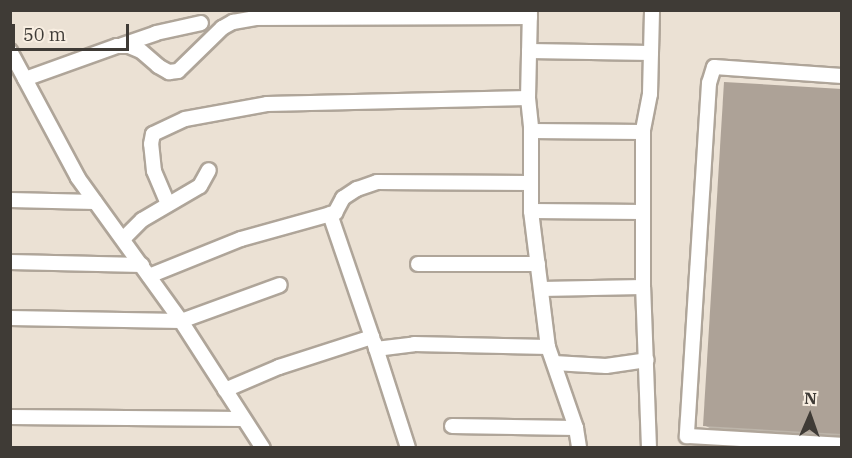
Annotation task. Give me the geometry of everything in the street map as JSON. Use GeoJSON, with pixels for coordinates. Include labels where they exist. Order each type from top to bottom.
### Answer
{"type":"FeatureCollection","features":[{"type":"Feature","properties":{"kind":"street"},"geometry":{"type":"LineString","coordinates":[[649,447],[643,287],[643,132],[650,94],[652,10]]}},
{"type":"Feature","properties":{"kind":"street"},"geometry":{"type":"LineString","coordinates":[[117,46],[129,46],[141,51],[169,72],[178,71],[222,28],[245,20],[530,14],[528,98],[531,131],[531,211],[548,347],[576,428],[579,447]]}},
{"type":"Feature","properties":{"kind":"street"},"geometry":{"type":"LineString","coordinates":[[25,79],[156,33],[201,23]]}},
{"type":"Feature","properties":{"kind":"street"},"geometry":{"type":"LineString","coordinates":[[10,51],[78,178],[146,271],[263,447]]}},
{"type":"Feature","properties":{"kind":"street"},"geometry":{"type":"LineString","coordinates":[[529,51],[651,54]]}},
{"type":"Feature","properties":{"kind":"street"},"geometry":{"type":"LineString","coordinates":[[842,76],[714,67],[709,83],[687,436],[842,446]]}},
{"type":"Feature","properties":{"kind":"street"},"geometry":{"type":"LineString","coordinates":[[168,204],[154,171],[151,144],[153,134],[185,120],[267,104],[528,98]]}},
{"type":"Feature","properties":{"kind":"street"},"geometry":{"type":"LineString","coordinates":[[531,131],[643,132]]}},
{"type":"Feature","properties":{"kind":"street"},"geometry":{"type":"LineString","coordinates":[[123,239],[142,220],[200,186],[209,170]]}},
{"type":"Feature","properties":{"kind":"street"},"geometry":{"type":"LineString","coordinates":[[10,262],[146,271],[241,239],[335,213],[343,198],[377,182],[530,183]]}},
{"type":"Feature","properties":{"kind":"street"},"geometry":{"type":"LineString","coordinates":[[10,200],[95,202]]}},
{"type":"Feature","properties":{"kind":"street"},"geometry":{"type":"LineString","coordinates":[[531,211],[643,212]]}},
{"type":"Feature","properties":{"kind":"street"},"geometry":{"type":"LineString","coordinates":[[330,214],[408,447]]}},
{"type":"Feature","properties":{"kind":"street"},"geometry":{"type":"LineString","coordinates":[[418,264],[538,264]]}},
{"type":"Feature","properties":{"kind":"street"},"geometry":{"type":"LineString","coordinates":[[10,318],[180,321],[280,285]]}},
{"type":"Feature","properties":{"kind":"street"},"geometry":{"type":"LineString","coordinates":[[541,289],[643,287]]}},
{"type":"Feature","properties":{"kind":"street"},"geometry":{"type":"LineString","coordinates":[[225,390],[279,367],[374,343],[548,347]]}},
{"type":"Feature","properties":{"kind":"street"},"geometry":{"type":"LineString","coordinates":[[554,363],[606,366],[647,360]]}},
{"type":"Feature","properties":{"kind":"street"},"geometry":{"type":"LineString","coordinates":[[10,417],[243,419]]}},
{"type":"Feature","properties":{"kind":"street"},"geometry":{"type":"LineString","coordinates":[[452,426],[576,428]]}},
{"type":"Feature","properties":{"kind":"building"},"geometry":{"type":"Polygon","coordinates":[[[724,82],[842,89],[842,434],[703,426],[724,82]]]}}]}
